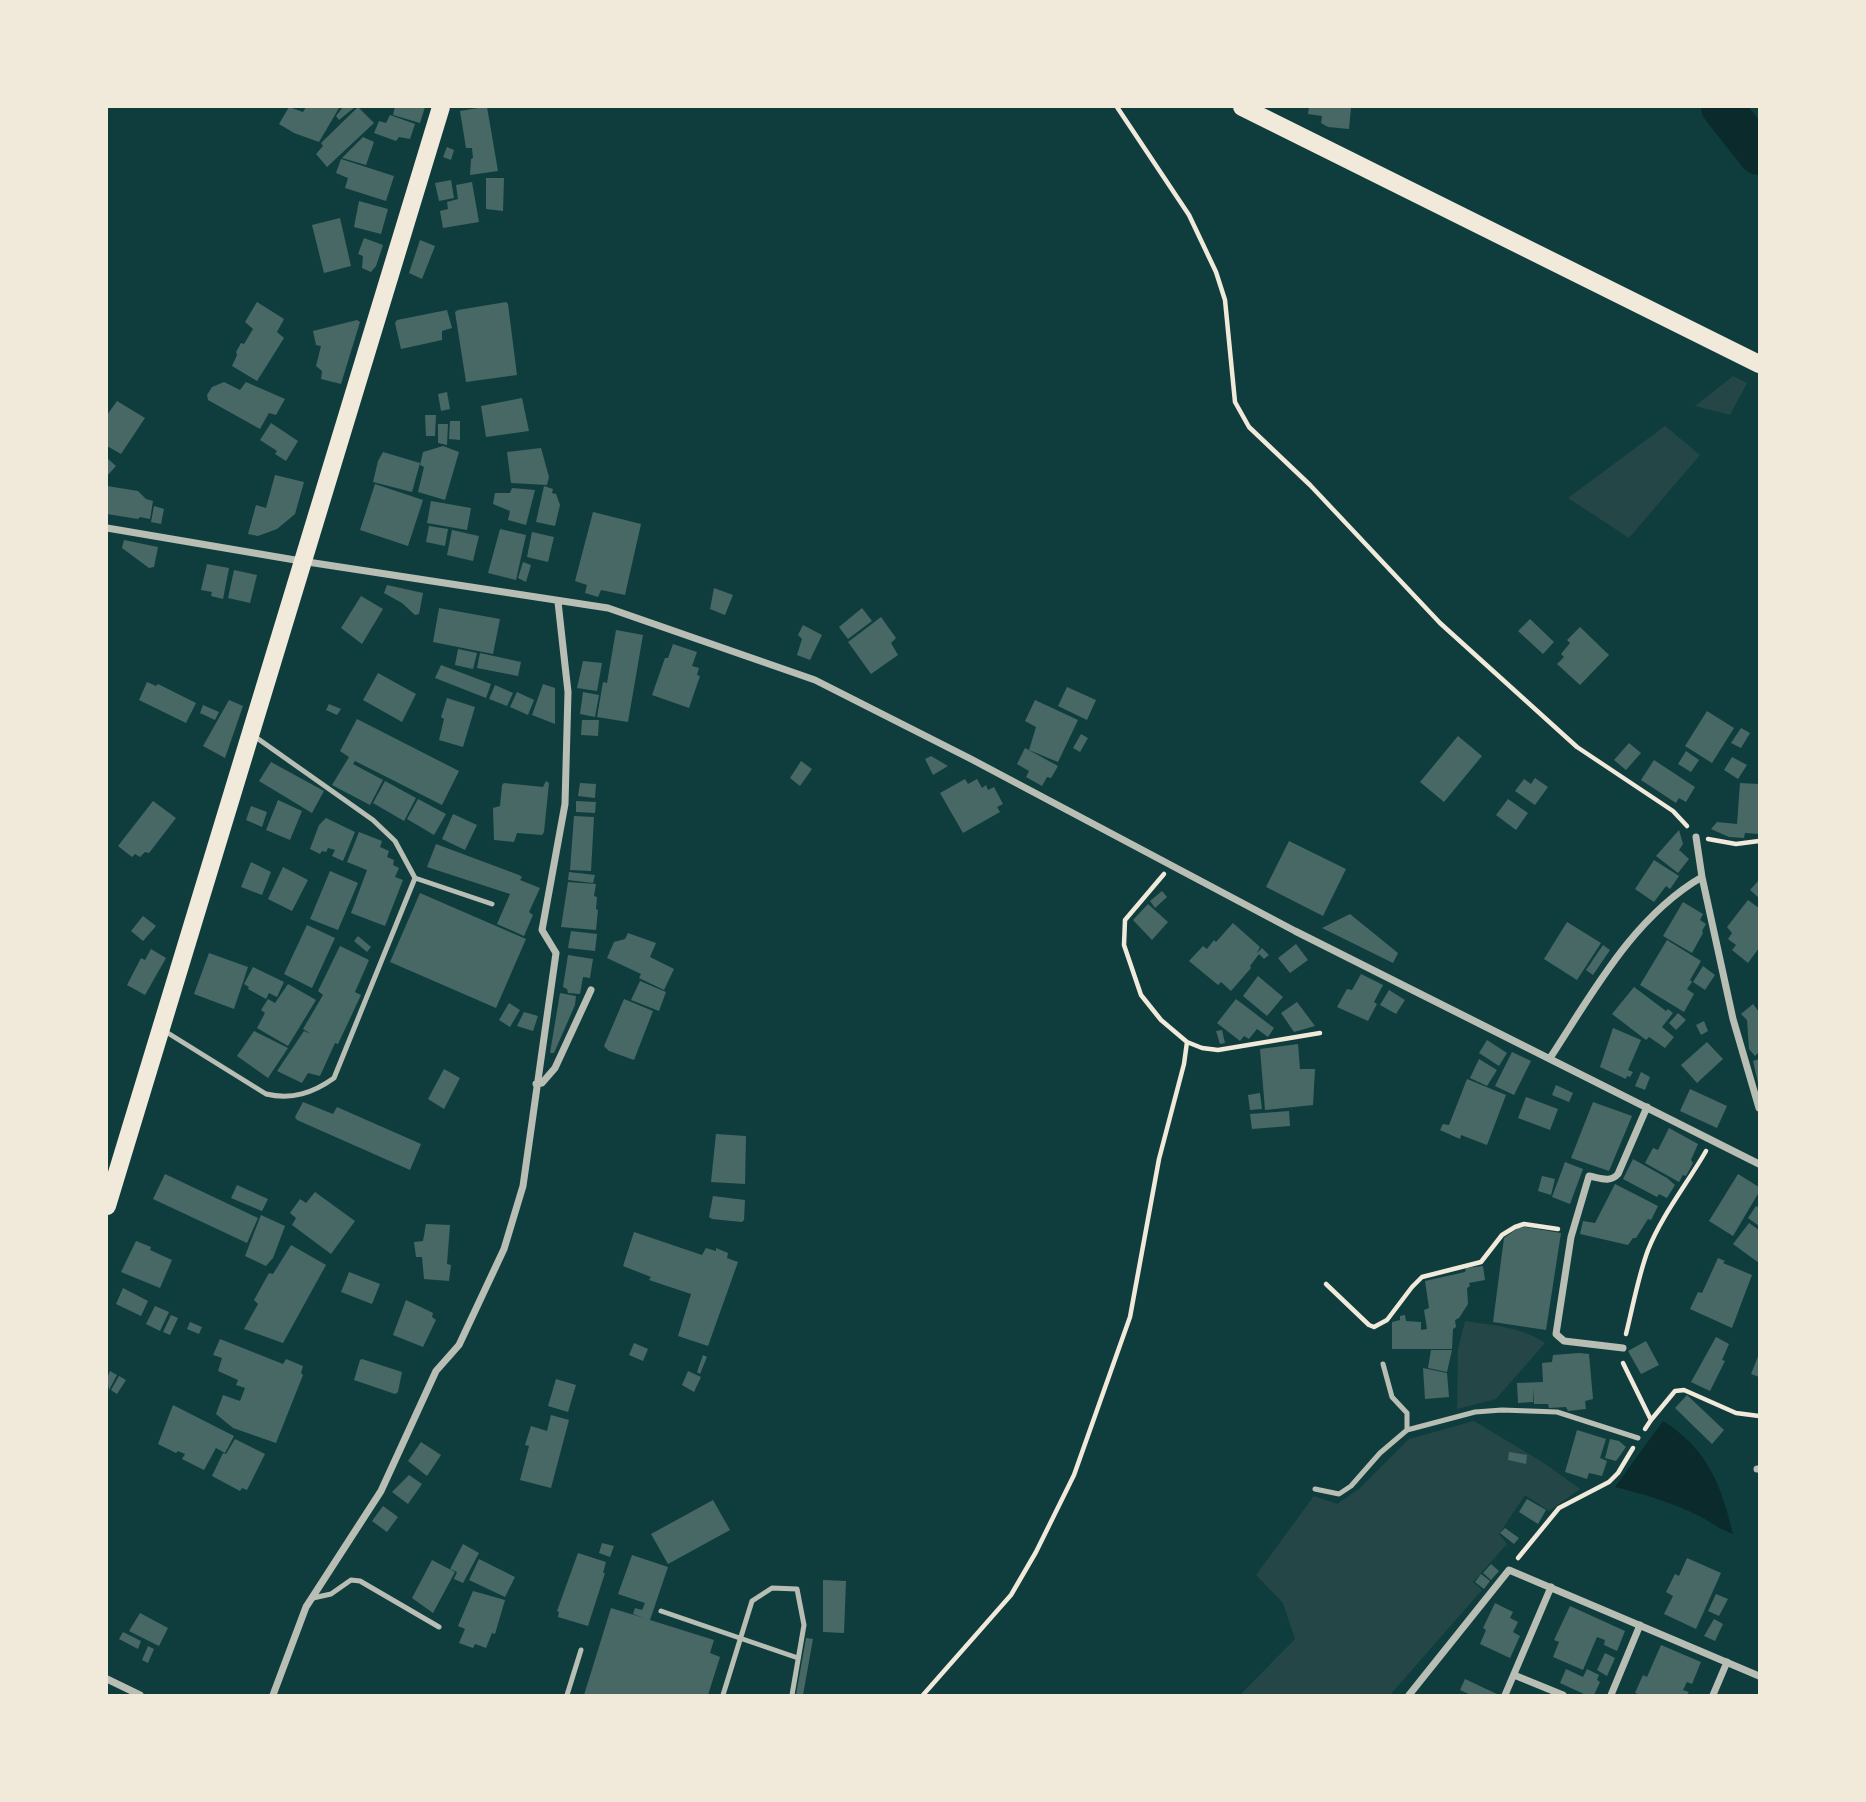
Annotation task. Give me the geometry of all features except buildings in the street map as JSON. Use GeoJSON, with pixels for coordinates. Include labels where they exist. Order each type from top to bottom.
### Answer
{"type":"FeatureCollection","features":[{"type":"Feature","properties":{"kind":"main road"},"geometry":{"type":"LineString","coordinates":[[107,1206],[441,107]]}},
{"type":"Feature","properties":{"kind":"main road"},"geometry":{"type":"LineString","coordinates":[[1242,107],[1759,364]]}},
{"type":"Feature","properties":{"kind":"street"},"geometry":{"type":"LineString","coordinates":[[107,528],[608,608],[815,680],[971,759],[1171,866],[1759,1164]]}},
{"type":"Feature","properties":{"kind":"street"},"geometry":{"type":"LineString","coordinates":[[273,1695],[306,1607],[380,1491],[436,1371],[459,1345],[504,1249],[523,1186],[556,953],[542,930],[565,804],[568,692],[558,602]]}},
{"type":"Feature","properties":{"kind":"street"},"geometry":{"type":"LineString","coordinates":[[1696,836],[1702,877],[1733,1019],[1759,1108]]}},
{"type":"Feature","properties":{"kind":"street"},"geometry":{"type":"LineString","coordinates":[[1549,1058],[1618,955],[1680,890],[1702,877]]}},
{"type":"Feature","properties":{"kind":"street"},"geometry":{"type":"LineString","coordinates":[[536,1084],[542,1083],[555,1068],[591,990]]}},
{"type":"Feature","properties":{"kind":"street"},"geometry":{"type":"LineString","coordinates":[[1623,1348],[1564,1341],[1556,1334],[1573,1231],[1589,1176],[1606,1180],[1613,1179],[1618,1174],[1647,1107]]}},
{"type":"Feature","properties":{"kind":"street"},"geometry":{"type":"LineString","coordinates":[[1409,1695],[1509,1570],[1759,1676]]}},
{"type":"Feature","properties":{"kind":"street"},"geometry":{"type":"LineString","coordinates":[[1505,1695],[1551,1587]]}},
{"type":"Feature","properties":{"kind":"street"},"geometry":{"type":"LineString","coordinates":[[1611,1695],[1640,1625]]}},
{"type":"Feature","properties":{"kind":"street"},"geometry":{"type":"LineString","coordinates":[[1713,1695],[1727,1662]]}},
{"type":"Feature","properties":{"kind":"street"},"geometry":{"type":"LineString","coordinates":[[1514,1675],[1563,1695]]}},
{"type":"Feature","properties":{"kind":"street"},"geometry":{"type":"LineString","coordinates":[[107,1679],[141,1695]]}},
{"type":"Feature","properties":{"kind":"lane"},"geometry":{"type":"LineString","coordinates":[[250,733],[373,820],[396,841],[415,878],[492,904]]}},
{"type":"Feature","properties":{"kind":"lane"},"geometry":{"type":"LineString","coordinates":[[160,1029],[266,1094],[279,1097],[298,1096],[320,1088],[334,1078],[415,878]]}},
{"type":"Feature","properties":{"kind":"lane"},"geometry":{"type":"LineString","coordinates":[[1383,1364],[1392,1397],[1407,1413],[1407,1430]]}},
{"type":"Feature","properties":{"kind":"lane"},"geometry":{"type":"LineString","coordinates":[[1315,1489],[1339,1494],[1351,1486],[1380,1453],[1407,1430],[1475,1412],[1557,1412],[1638,1438]]}},
{"type":"Feature","properties":{"kind":"lane"},"geometry":{"type":"LineString","coordinates":[[312,1598],[331,1594],[351,1580],[360,1581],[439,1626]]}},
{"type":"Feature","properties":{"kind":"lane"},"geometry":{"type":"LineString","coordinates":[[723,1695],[752,1601],[772,1588],[797,1589],[804,1625],[792,1695]]}},
{"type":"Feature","properties":{"kind":"lane"},"geometry":{"type":"LineString","coordinates":[[661,1611],[798,1658]]}},
{"type":"Feature","properties":{"kind":"lane"},"geometry":{"type":"LineString","coordinates":[[567,1695],[581,1650]]}},
{"type":"Feature","properties":{"kind":"path"},"geometry":{"type":"LineString","coordinates":[[1117,107],[1189,215],[1216,272],[1224,300],[1235,402],[1249,427],[1310,485],[1440,623],[1577,747],[1673,811],[1696,836],[1736,844],[1759,841]]}},
{"type":"Feature","properties":{"kind":"path"},"geometry":{"type":"LineString","coordinates":[[1171,866],[1125,920],[1124,945],[1141,995],[1161,1020],[1186,1042],[1218,1050],[1320,1033]]}},
{"type":"Feature","properties":{"kind":"path"},"geometry":{"type":"LineString","coordinates":[[923,1695],[1011,1595],[1036,1552],[1074,1475],[1130,1317],[1159,1159],[1184,1064],[1186,1042]]}},
{"type":"Feature","properties":{"kind":"path"},"geometry":{"type":"LineString","coordinates":[[1651,1420],[1621,1359],[1623,1348],[1640,1274],[1649,1248],[1712,1140]]}},
{"type":"Feature","properties":{"kind":"path"},"geometry":{"type":"LineString","coordinates":[[1326,1284],[1368,1325],[1374,1327],[1387,1320],[1422,1277],[1481,1262],[1502,1235],[1515,1227],[1524,1224],[1573,1231]]}},
{"type":"Feature","properties":{"kind":"path"},"geometry":{"type":"LineString","coordinates":[[1509,1570],[1559,1508],[1609,1482],[1618,1473],[1638,1438],[1675,1391],[1684,1390],[1736,1413],[1759,1416]]}},
{"type":"Feature","properties":{"kind":"shaded area"},"geometry":{"type":"Polygon","coordinates":[[[1733,376],[1747,383],[1730,415],[1695,406],[1733,376]]]}},
{"type":"Feature","properties":{"kind":"shaded area"},"geometry":{"type":"Polygon","coordinates":[[[1665,426],[1700,455],[1629,538],[1568,498],[1665,426]]]}},
{"type":"Feature","properties":{"kind":"shaded area"},"geometry":{"type":"Polygon","coordinates":[[[1465,1321],[1517,1330],[1545,1343],[1496,1399],[1457,1409],[1458,1349],[1465,1321]]]}},
{"type":"Feature","properties":{"kind":"shaded area"},"geometry":{"type":"Polygon","coordinates":[[[1474,1421],[1544,1463],[1580,1489],[1549,1511],[1525,1495],[1499,1534],[1507,1544],[1473,1582],[1482,1590],[1390,1695],[1240,1695],[1295,1639],[1283,1603],[1256,1575],[1314,1496],[1337,1504],[1359,1489],[1409,1439],[1474,1421]]]}},
{"type":"Feature","properties":{"kind":"shaded area"},"geometry":{"type":"Polygon","coordinates":[[[1663,1421],[1702,1456],[1717,1484],[1733,1534],[1679,1507],[1615,1487],[1663,1421]]]}},
{"type":"Feature","properties":{"kind":"waterway"},"geometry":{"type":"LineString","coordinates":[[1722,107],[1759,154]]}}]}
